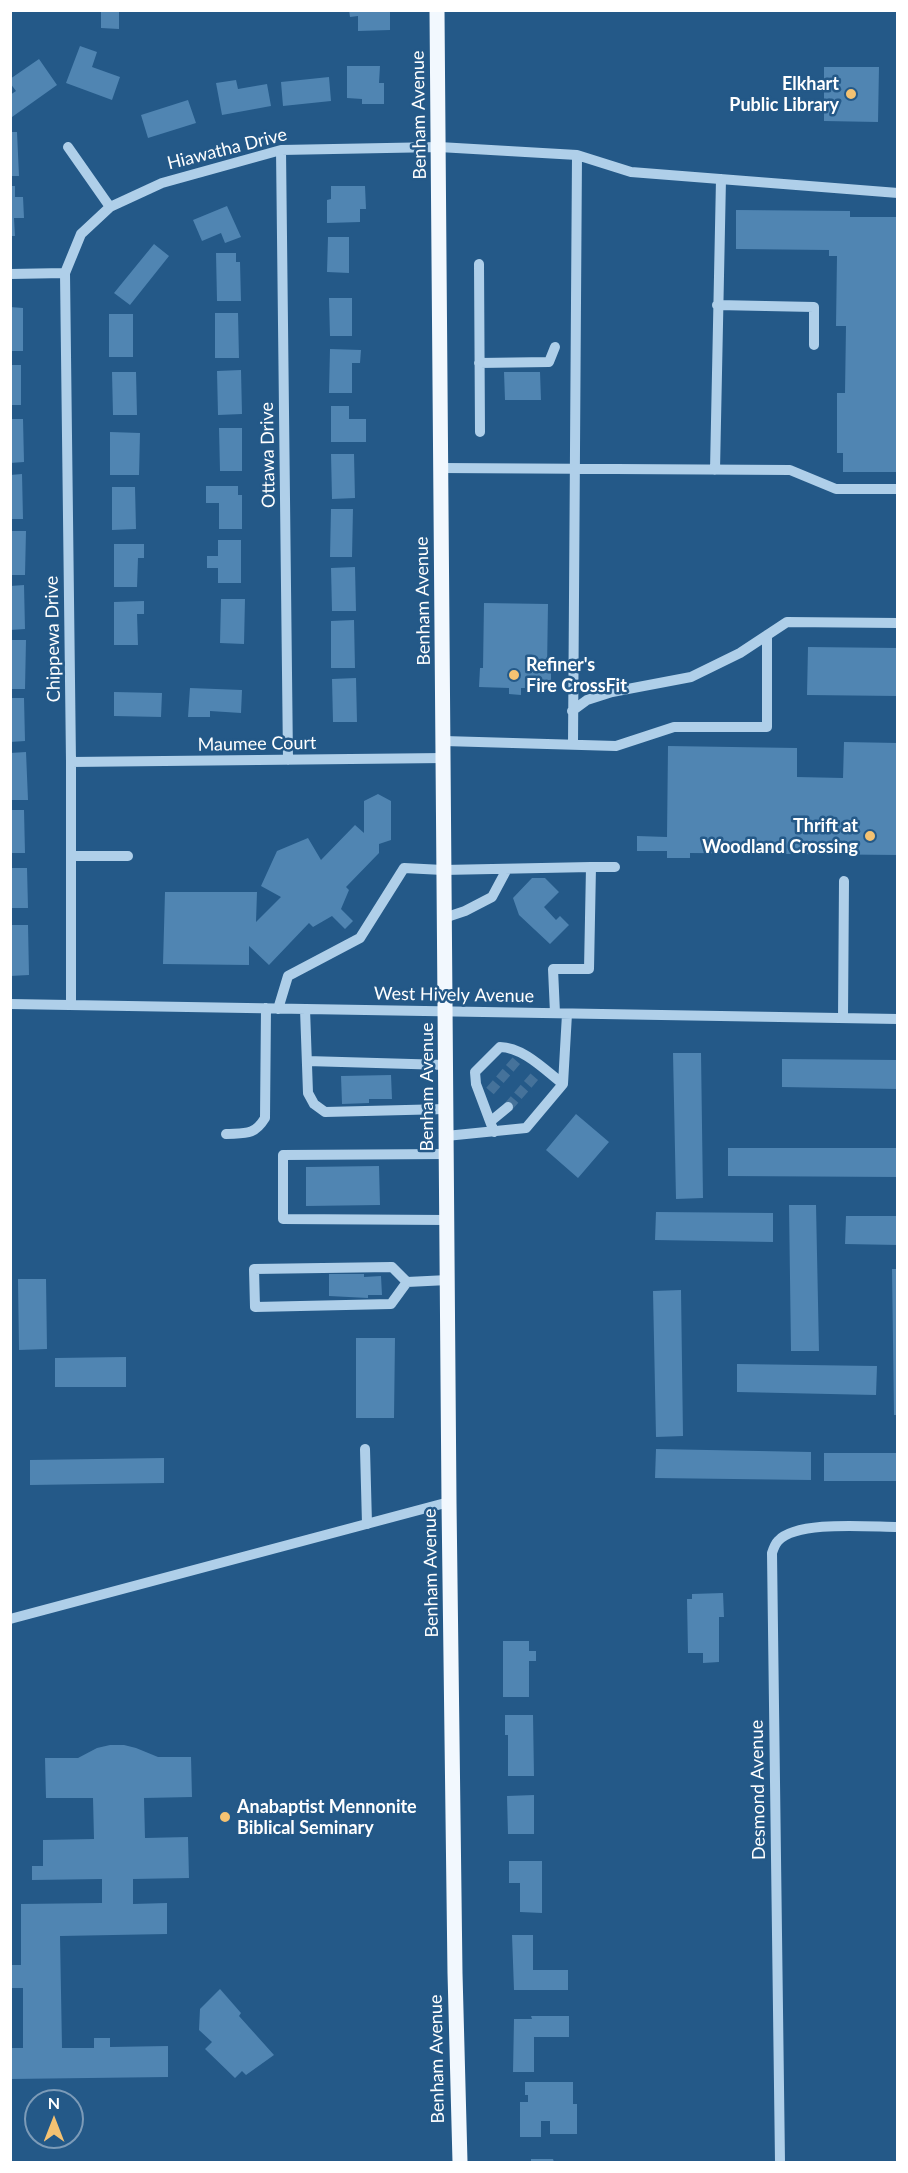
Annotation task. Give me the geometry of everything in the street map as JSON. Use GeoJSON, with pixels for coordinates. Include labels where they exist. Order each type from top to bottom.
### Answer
{"type":"FeatureCollection","features":[{"type":"Feature","properties":{"kind":"main road","name":"Benham Avenue"},"geometry":{"type":"LineString","coordinates":[[437,10],[444,741],[443,870],[455,1973],[460,2163]]}},
{"type":"Feature","properties":{"kind":"street"},"geometry":{"type":"LineString","coordinates":[[68,147],[110,207]]}},
{"type":"Feature","properties":{"kind":"street","name":"Hiawatha Drive"},"geometry":{"type":"LineString","coordinates":[[65,273],[81,234],[110,207],[162,183],[281,150],[319,147],[439,147],[577,155],[632,171],[897,193]]}},
{"type":"Feature","properties":{"kind":"street","name":"Ottawa Drive"},"geometry":{"type":"LineString","coordinates":[[281,150],[288,760]]}},
{"type":"Feature","properties":{"kind":"street"},"geometry":{"type":"LineString","coordinates":[[573,744],[573,469],[577,155]]}},
{"type":"Feature","properties":{"kind":"street"},"geometry":{"type":"LineString","coordinates":[[715,470],[721,179]]}},
{"type":"Feature","properties":{"kind":"street"},"geometry":{"type":"LineString","coordinates":[[479,264],[480,432]]}},
{"type":"Feature","properties":{"kind":"street"},"geometry":{"type":"LineString","coordinates":[[10,274],[65,273]]}},
{"type":"Feature","properties":{"kind":"street","name":"Chippewa Drive"},"geometry":{"type":"LineString","coordinates":[[65,273],[71,762],[71,1005]]}},
{"type":"Feature","properties":{"kind":"street"},"geometry":{"type":"LineString","coordinates":[[717,305],[814,307],[814,345]]}},
{"type":"Feature","properties":{"kind":"street"},"geometry":{"type":"LineString","coordinates":[[479,363],[549,362],[555,347]]}},
{"type":"Feature","properties":{"kind":"street"},"geometry":{"type":"LineString","coordinates":[[441,468],[790,470],[836,489],[897,489]]}},
{"type":"Feature","properties":{"kind":"street"},"geometry":{"type":"LineString","coordinates":[[572,711],[587,700],[612,692],[691,677],[740,653],[787,622],[897,623]]}},
{"type":"Feature","properties":{"kind":"street"},"geometry":{"type":"LineString","coordinates":[[444,741],[616,746],[674,727],[767,727],[767,635]]}},
{"type":"Feature","properties":{"kind":"street","name":"Maumee Court"},"geometry":{"type":"LineString","coordinates":[[71,762],[444,758]]}},
{"type":"Feature","properties":{"kind":"street"},"geometry":{"type":"LineString","coordinates":[[71,856],[128,856]]}},
{"type":"Feature","properties":{"kind":"street"},"geometry":{"type":"LineString","coordinates":[[555,1013],[553,969],[589,969],[591,867]]}},
{"type":"Feature","properties":{"kind":"street"},"geometry":{"type":"LineString","coordinates":[[226,1134],[250,1133],[258,1128],[265,1118],[272,1008],[288,976],[360,938],[404,868],[443,870],[615,867]]}},
{"type":"Feature","properties":{"kind":"street"},"geometry":{"type":"LineString","coordinates":[[444,918],[465,911],[492,897],[507,869]]}},
{"type":"Feature","properties":{"kind":"street"},"geometry":{"type":"LineString","coordinates":[[843,1018],[844,881]]}},
{"type":"Feature","properties":{"kind":"street","name":"West Hively Avenue"},"geometry":{"type":"LineString","coordinates":[[10,1004],[897,1019]]}},
{"type":"Feature","properties":{"kind":"street"},"geometry":{"type":"LineString","coordinates":[[305,1009],[308,1093],[314,1104],[325,1112],[446,1109]]}},
{"type":"Feature","properties":{"kind":"street"},"geometry":{"type":"LineString","coordinates":[[446,1136],[492,1127],[526,1128],[563,1084],[567,1014]]}},
{"type":"Feature","properties":{"kind":"street"},"geometry":{"type":"LineString","coordinates":[[492,1127],[486,1096],[476,1084],[475,1072],[500,1047],[507,1047],[539,1072],[563,1084]]}},
{"type":"Feature","properties":{"kind":"street"},"geometry":{"type":"LineString","coordinates":[[307,1061],[446,1065]]}},
{"type":"Feature","properties":{"kind":"street"},"geometry":{"type":"LineString","coordinates":[[492,1127],[508,1107]]}},
{"type":"Feature","properties":{"kind":"street"},"geometry":{"type":"LineString","coordinates":[[447,1154],[283,1155],[283,1219],[447,1220]]}},
{"type":"Feature","properties":{"kind":"street"},"geometry":{"type":"LineString","coordinates":[[407,1281],[391,1304],[255,1307],[254,1269],[392,1267],[407,1281],[448,1280]]}},
{"type":"Feature","properties":{"kind":"street"},"geometry":{"type":"LineString","coordinates":[[365,1449],[367,1524]]}},
{"type":"Feature","properties":{"kind":"street"},"geometry":{"type":"LineString","coordinates":[[10,1619],[450,1502]]}},
{"type":"Feature","properties":{"kind":"street","name":"Desmond Avenue"},"geometry":{"type":"LineString","coordinates":[[780,2163],[772,1553],[778,1540],[791,1533],[815,1527],[897,1527]]}},
{"type":"Feature","properties":{"kind":"building"},"geometry":{"type":"Polygon","coordinates":[[[349,10],[390,10],[390,30],[358,31],[358,16],[350,17],[349,10]]]}},
{"type":"Feature","properties":{"kind":"building"},"geometry":{"type":"Polygon","coordinates":[[[101,11],[119,12],[119,29],[101,28],[101,11]]]}},
{"type":"Feature","properties":{"kind":"building"},"geometry":{"type":"Polygon","coordinates":[[[80,46],[97,52],[92,67],[120,77],[112,100],[66,83],[80,46]]]}},
{"type":"Feature","properties":{"kind":"building"},"geometry":{"type":"Polygon","coordinates":[[[39,59],[57,85],[12,117],[10,95],[16,91],[10,79],[39,59]]]}},
{"type":"Feature","properties":{"kind":"building"},"geometry":{"type":"Polygon","coordinates":[[[347,66],[380,66],[379,83],[384,83],[384,104],[362,104],[362,99],[347,98],[347,66]]]}},
{"type":"Feature","properties":{"kind":"building","name":"Elkhart Public Library"},"geometry":{"type":"Polygon","coordinates":[[[824,67],[879,67],[878,122],[824,121],[824,67]]]}},
{"type":"Feature","properties":{"kind":"building"},"geometry":{"type":"Polygon","coordinates":[[[329,77],[331,101],[283,106],[281,82],[329,77]]]}},
{"type":"Feature","properties":{"kind":"building"},"geometry":{"type":"Polygon","coordinates":[[[236,80],[238,89],[267,84],[271,106],[222,115],[216,83],[236,80]]]}},
{"type":"Feature","properties":{"kind":"building"},"geometry":{"type":"Polygon","coordinates":[[[188,100],[196,123],[148,138],[141,115],[188,100]]]}},
{"type":"Feature","properties":{"kind":"building"},"geometry":{"type":"Polygon","coordinates":[[[10,132],[17,132],[19,176],[10,176],[10,132]]]}},
{"type":"Feature","properties":{"kind":"building"},"geometry":{"type":"Polygon","coordinates":[[[10,186],[15,186],[15,197],[23,197],[24,218],[14,218],[15,236],[10,236],[10,186]]]}},
{"type":"Feature","properties":{"kind":"building"},"geometry":{"type":"Polygon","coordinates":[[[331,186],[365,186],[366,209],[360,209],[360,222],[327,223],[327,200],[331,199],[331,186]]]}},
{"type":"Feature","properties":{"kind":"building"},"geometry":{"type":"Polygon","coordinates":[[[227,206],[241,237],[225,243],[221,233],[202,241],[193,220],[227,206]]]}},
{"type":"Feature","properties":{"kind":"building"},"geometry":{"type":"Polygon","coordinates":[[[736,210],[850,211],[850,217],[898,217],[898,472],[843,472],[843,453],[837,453],[837,393],[845,393],[846,326],[836,326],[837,256],[829,256],[829,250],[736,249],[736,210]]]}},
{"type":"Feature","properties":{"kind":"building"},"geometry":{"type":"Polygon","coordinates":[[[328,237],[349,237],[349,273],[327,272],[328,237]]]}},
{"type":"Feature","properties":{"kind":"building"},"geometry":{"type":"Polygon","coordinates":[[[154,244],[169,256],[130,305],[114,293],[154,244]]]}},
{"type":"Feature","properties":{"kind":"building"},"geometry":{"type":"Polygon","coordinates":[[[216,253],[236,253],[236,262],[240,262],[241,301],[217,301],[216,253]]]}},
{"type":"Feature","properties":{"kind":"building"},"geometry":{"type":"Polygon","coordinates":[[[329,298],[352,298],[352,336],[330,336],[329,298]]]}},
{"type":"Feature","properties":{"kind":"building"},"geometry":{"type":"Polygon","coordinates":[[[10,307],[23,308],[23,351],[10,351],[10,307]]]}},
{"type":"Feature","properties":{"kind":"building"},"geometry":{"type":"Polygon","coordinates":[[[215,313],[238,313],[239,358],[215,358],[215,313]]]}},
{"type":"Feature","properties":{"kind":"building"},"geometry":{"type":"Polygon","coordinates":[[[109,314],[133,314],[133,357],[109,357],[109,314]]]}},
{"type":"Feature","properties":{"kind":"building"},"geometry":{"type":"Polygon","coordinates":[[[330,349],[361,350],[360,363],[352,363],[352,393],[329,393],[330,349]]]}},
{"type":"Feature","properties":{"kind":"building"},"geometry":{"type":"Polygon","coordinates":[[[10,365],[21,365],[21,405],[10,405],[10,365]]]}},
{"type":"Feature","properties":{"kind":"building"},"geometry":{"type":"Polygon","coordinates":[[[241,370],[242,414],[218,415],[217,371],[241,370]]]}},
{"type":"Feature","properties":{"kind":"building"},"geometry":{"type":"Polygon","coordinates":[[[112,372],[136,372],[137,415],[113,415],[112,372]]]}},
{"type":"Feature","properties":{"kind":"building"},"geometry":{"type":"Polygon","coordinates":[[[504,372],[540,372],[541,400],[505,400],[504,372]]]}},
{"type":"Feature","properties":{"kind":"building"},"geometry":{"type":"Polygon","coordinates":[[[331,406],[349,406],[349,419],[366,419],[366,442],[331,442],[331,406]]]}},
{"type":"Feature","properties":{"kind":"building"},"geometry":{"type":"Polygon","coordinates":[[[10,419],[23,419],[24,462],[10,463],[10,419]]]}},
{"type":"Feature","properties":{"kind":"building"},"geometry":{"type":"Polygon","coordinates":[[[219,428],[242,428],[242,471],[220,471],[219,428]]]}},
{"type":"Feature","properties":{"kind":"building"},"geometry":{"type":"Polygon","coordinates":[[[110,432],[140,433],[139,475],[110,475],[110,432]]]}},
{"type":"Feature","properties":{"kind":"building"},"geometry":{"type":"Polygon","coordinates":[[[331,454],[354,454],[355,498],[332,499],[331,454]]]}},
{"type":"Feature","properties":{"kind":"building"},"geometry":{"type":"Polygon","coordinates":[[[22,474],[23,519],[10,519],[10,475],[22,474]]]}},
{"type":"Feature","properties":{"kind":"building"},"geometry":{"type":"Polygon","coordinates":[[[206,486],[238,486],[238,495],[242,495],[242,529],[219,529],[219,503],[206,503],[206,486]]]}},
{"type":"Feature","properties":{"kind":"building"},"geometry":{"type":"Polygon","coordinates":[[[112,487],[135,487],[136,529],[112,530],[112,487]]]}},
{"type":"Feature","properties":{"kind":"building"},"geometry":{"type":"Polygon","coordinates":[[[331,509],[353,509],[352,557],[330,557],[331,509]]]}},
{"type":"Feature","properties":{"kind":"building"},"geometry":{"type":"Polygon","coordinates":[[[10,531],[26,531],[25,575],[10,575],[10,531]]]}},
{"type":"Feature","properties":{"kind":"building"},"geometry":{"type":"Polygon","coordinates":[[[218,540],[241,540],[241,583],[218,583],[218,568],[207,568],[207,556],[218,556],[218,540]]]}},
{"type":"Feature","properties":{"kind":"building"},"geometry":{"type":"Polygon","coordinates":[[[114,544],[144,544],[144,558],[138,558],[137,587],[114,587],[114,544]]]}},
{"type":"Feature","properties":{"kind":"building"},"geometry":{"type":"Polygon","coordinates":[[[355,567],[356,611],[332,611],[331,568],[355,567]]]}},
{"type":"Feature","properties":{"kind":"building"},"geometry":{"type":"Polygon","coordinates":[[[24,585],[25,629],[10,630],[10,586],[24,585]]]}},
{"type":"Feature","properties":{"kind":"building"},"geometry":{"type":"Polygon","coordinates":[[[221,599],[245,599],[244,644],[220,643],[221,599]]]}},
{"type":"Feature","properties":{"kind":"building"},"geometry":{"type":"Polygon","coordinates":[[[144,601],[144,614],[137,614],[138,645],[114,645],[114,602],[144,601]]]}},
{"type":"Feature","properties":{"kind":"building"},"geometry":{"type":"Polygon","coordinates":[[[484,603],[548,604],[547,669],[551,669],[551,688],[521,688],[521,695],[509,694],[509,688],[479,687],[480,668],[483,668],[484,603]]]}},
{"type":"Feature","properties":{"kind":"building"},"geometry":{"type":"Polygon","coordinates":[[[354,620],[355,668],[331,668],[331,621],[354,620]]]}},
{"type":"Feature","properties":{"kind":"building"},"geometry":{"type":"Polygon","coordinates":[[[10,640],[26,640],[25,689],[10,689],[10,640]]]}},
{"type":"Feature","properties":{"kind":"building"},"geometry":{"type":"Polygon","coordinates":[[[808,647],[898,648],[898,696],[807,695],[808,647]]]}},
{"type":"Feature","properties":{"kind":"building"},"geometry":{"type":"Polygon","coordinates":[[[356,678],[357,722],[333,722],[332,679],[356,678]]]}},
{"type":"Feature","properties":{"kind":"building"},"geometry":{"type":"Polygon","coordinates":[[[190,688],[242,690],[241,713],[210,711],[210,717],[188,717],[190,688]]]}},
{"type":"Feature","properties":{"kind":"building"},"geometry":{"type":"Polygon","coordinates":[[[114,692],[162,693],[161,717],[114,716],[114,692]]]}},
{"type":"Feature","properties":{"kind":"building"},"geometry":{"type":"Polygon","coordinates":[[[10,698],[24,698],[25,741],[10,742],[10,698]]]}},
{"type":"Feature","properties":{"kind":"building"},"geometry":{"type":"Polygon","coordinates":[[[844,742],[898,743],[898,855],[690,853],[690,858],[667,858],[667,851],[637,851],[637,836],[667,837],[668,746],[797,748],[797,777],[843,778],[844,742]]]}},
{"type":"Feature","properties":{"kind":"building"},"geometry":{"type":"Polygon","coordinates":[[[26,752],[28,800],[10,800],[10,753],[26,752]]]}},
{"type":"Feature","properties":{"kind":"building"},"geometry":{"type":"Polygon","coordinates":[[[378,794],[391,801],[391,840],[379,844],[379,853],[346,887],[349,890],[341,909],[353,921],[345,929],[332,916],[313,927],[309,923],[269,965],[249,946],[249,965],[163,964],[165,892],[257,892],[256,922],[281,897],[261,886],[277,851],[308,838],[321,860],[355,825],[364,833],[364,801],[378,794]]]}},
{"type":"Feature","properties":{"kind":"building"},"geometry":{"type":"Polygon","coordinates":[[[10,810],[24,810],[25,853],[10,853],[10,810]]]}},
{"type":"Feature","properties":{"kind":"building"},"geometry":{"type":"Polygon","coordinates":[[[10,868],[27,868],[28,908],[10,908],[10,868]]]}},
{"type":"Feature","properties":{"kind":"building"},"geometry":{"type":"Polygon","coordinates":[[[532,878],[545,878],[559,892],[544,907],[556,920],[560,916],[569,925],[550,944],[519,915],[513,898],[532,878]]]}},
{"type":"Feature","properties":{"kind":"building"},"geometry":{"type":"Polygon","coordinates":[[[10,925],[28,925],[29,975],[10,976],[10,925]]]}},
{"type":"Feature","properties":{"kind":"building"},"geometry":{"type":"Polygon","coordinates":[[[673,1053],[701,1053],[703,1198],[676,1199],[673,1053]]]}},
{"type":"Feature","properties":{"kind":"building"},"geometry":{"type":"Polygon","coordinates":[[[782,1059],[898,1060],[898,1089],[782,1087],[782,1059]]]}},
{"type":"Feature","properties":{"kind":"building"},"geometry":{"type":"Polygon","coordinates":[[[391,1075],[392,1099],[369,1099],[369,1103],[342,1104],[341,1076],[391,1075]]]}},
{"type":"Feature","properties":{"kind":"building"},"geometry":{"type":"Polygon","coordinates":[[[576,1114],[609,1142],[578,1178],[546,1150],[576,1114]]]}},
{"type":"Feature","properties":{"kind":"building"},"geometry":{"type":"Polygon","coordinates":[[[728,1148],[898,1148],[898,1177],[728,1176],[728,1148]]]}},
{"type":"Feature","properties":{"kind":"building"},"geometry":{"type":"Polygon","coordinates":[[[379,1166],[380,1205],[306,1206],[306,1167],[379,1166]]]}},
{"type":"Feature","properties":{"kind":"building"},"geometry":{"type":"Polygon","coordinates":[[[789,1205],[816,1205],[819,1351],[791,1351],[789,1205]]]}},
{"type":"Feature","properties":{"kind":"building"},"geometry":{"type":"Polygon","coordinates":[[[656,1212],[773,1213],[773,1242],[655,1240],[656,1212]]]}},
{"type":"Feature","properties":{"kind":"building"},"geometry":{"type":"Polygon","coordinates":[[[846,1216],[898,1216],[898,1245],[845,1244],[846,1216]]]}},
{"type":"Feature","properties":{"kind":"building"},"geometry":{"type":"Polygon","coordinates":[[[892,1269],[898,1269],[898,1415],[894,1415],[892,1269]]]}},
{"type":"Feature","properties":{"kind":"building"},"geometry":{"type":"Polygon","coordinates":[[[329,1274],[381,1276],[382,1295],[368,1295],[368,1298],[329,1296],[329,1274]]]}},
{"type":"Feature","properties":{"kind":"building"},"geometry":{"type":"Polygon","coordinates":[[[18,1279],[46,1279],[47,1349],[19,1350],[18,1279]]]}},
{"type":"Feature","properties":{"kind":"building"},"geometry":{"type":"Polygon","coordinates":[[[681,1290],[683,1436],[656,1437],[653,1291],[681,1290]]]}},
{"type":"Feature","properties":{"kind":"building"},"geometry":{"type":"Polygon","coordinates":[[[356,1338],[395,1338],[394,1418],[356,1418],[356,1338]]]}},
{"type":"Feature","properties":{"kind":"building"},"geometry":{"type":"Polygon","coordinates":[[[126,1357],[126,1387],[55,1387],[55,1358],[126,1357]]]}},
{"type":"Feature","properties":{"kind":"building"},"geometry":{"type":"Polygon","coordinates":[[[737,1364],[877,1366],[876,1395],[737,1392],[737,1364]]]}},
{"type":"Feature","properties":{"kind":"building"},"geometry":{"type":"Polygon","coordinates":[[[656,1449],[811,1452],[811,1480],[655,1478],[656,1449]]]}},
{"type":"Feature","properties":{"kind":"building"},"geometry":{"type":"Polygon","coordinates":[[[824,1453],[898,1453],[898,1481],[824,1481],[824,1453]]]}},
{"type":"Feature","properties":{"kind":"building"},"geometry":{"type":"Polygon","coordinates":[[[164,1458],[164,1483],[30,1485],[30,1460],[164,1458]]]}},
{"type":"Feature","properties":{"kind":"building"},"geometry":{"type":"Polygon","coordinates":[[[723,1593],[724,1617],[719,1617],[719,1662],[703,1663],[703,1653],[688,1653],[687,1599],[692,1599],[692,1594],[723,1593]]]}},
{"type":"Feature","properties":{"kind":"building"},"geometry":{"type":"Polygon","coordinates":[[[503,1641],[529,1641],[529,1651],[536,1651],[536,1661],[529,1661],[529,1697],[503,1697],[503,1641]]]}},
{"type":"Feature","properties":{"kind":"building"},"geometry":{"type":"Polygon","coordinates":[[[505,1715],[533,1715],[534,1776],[508,1776],[508,1735],[505,1735],[505,1715]]]}},
{"type":"Feature","properties":{"kind":"building"},"geometry":{"type":"Polygon","coordinates":[[[110,1745],[136,1748],[158,1757],[191,1757],[192,1797],[144,1798],[145,1838],[188,1837],[189,1878],[133,1879],[133,1904],[167,1903],[167,1934],[60,1936],[62,2048],[94,2048],[94,2038],[110,2038],[110,2047],[168,2046],[168,2077],[10,2079],[10,2048],[23,2048],[23,1988],[10,1988],[10,1965],[21,1965],[21,1904],[102,1903],[102,1879],[32,1880],[32,1866],[43,1866],[43,1840],[94,1839],[93,1798],[46,1798],[45,1758],[78,1758],[97,1748],[110,1745]]]}},
{"type":"Feature","properties":{"kind":"building"},"geometry":{"type":"Polygon","coordinates":[[[534,1795],[534,1834],[508,1834],[507,1796],[534,1795]]]}},
{"type":"Feature","properties":{"kind":"building"},"geometry":{"type":"Polygon","coordinates":[[[509,1861],[542,1861],[542,1913],[520,1912],[520,1883],[509,1883],[509,1861]]]}},
{"type":"Feature","properties":{"kind":"building"},"geometry":{"type":"Polygon","coordinates":[[[512,1935],[533,1935],[533,1970],[568,1970],[568,1990],[514,1990],[512,1935]]]}},
{"type":"Feature","properties":{"kind":"building"},"geometry":{"type":"Polygon","coordinates":[[[220,1989],[241,2013],[239,2016],[274,2055],[246,2075],[242,2071],[235,2078],[205,2049],[212,2042],[199,2030],[200,2009],[220,1989]]]}},
{"type":"Feature","properties":{"kind":"building"},"geometry":{"type":"Polygon","coordinates":[[[531,2016],[569,2016],[569,2037],[534,2037],[534,2072],[513,2072],[514,2019],[532,2019],[531,2016]]]}},
{"type":"Feature","properties":{"kind":"building"},"geometry":{"type":"Polygon","coordinates":[[[525,2082],[573,2082],[573,2104],[577,2104],[577,2134],[550,2134],[550,2121],[541,2121],[541,2137],[520,2137],[520,2102],[528,2102],[528,2095],[525,2095],[525,2082]]]}},
{"type":"Feature","properties":{"kind":"building"},"geometry":{"type":"Polygon","coordinates":[[[531,2159],[553,2159],[554,2162],[531,2162],[531,2159]]]}},
{"type":"Feature","properties":{"kind":"tunnel"},"geometry":{"type":"LineString","coordinates":[[490,1091],[517,1060]]}},
{"type":"Feature","properties":{"kind":"tunnel"},"geometry":{"type":"LineString","coordinates":[[508,1107],[535,1076]]}},
{"type":"Feature","properties":{"kind":"place","name":"Elkhart Public Library"},"geometry":{"type":"Point","coordinates":[851,94]}},
{"type":"Feature","properties":{"kind":"place","name":"Refiner's Fire CrossFit"},"geometry":{"type":"Point","coordinates":[514,675]}},
{"type":"Feature","properties":{"kind":"place","name":"Thrift at Woodland Crossing"},"geometry":{"type":"Point","coordinates":[870,836]}},
{"type":"Feature","properties":{"kind":"place","name":"Anabaptist Mennonite Biblical Seminary"},"geometry":{"type":"Point","coordinates":[225,1817]}}]}
